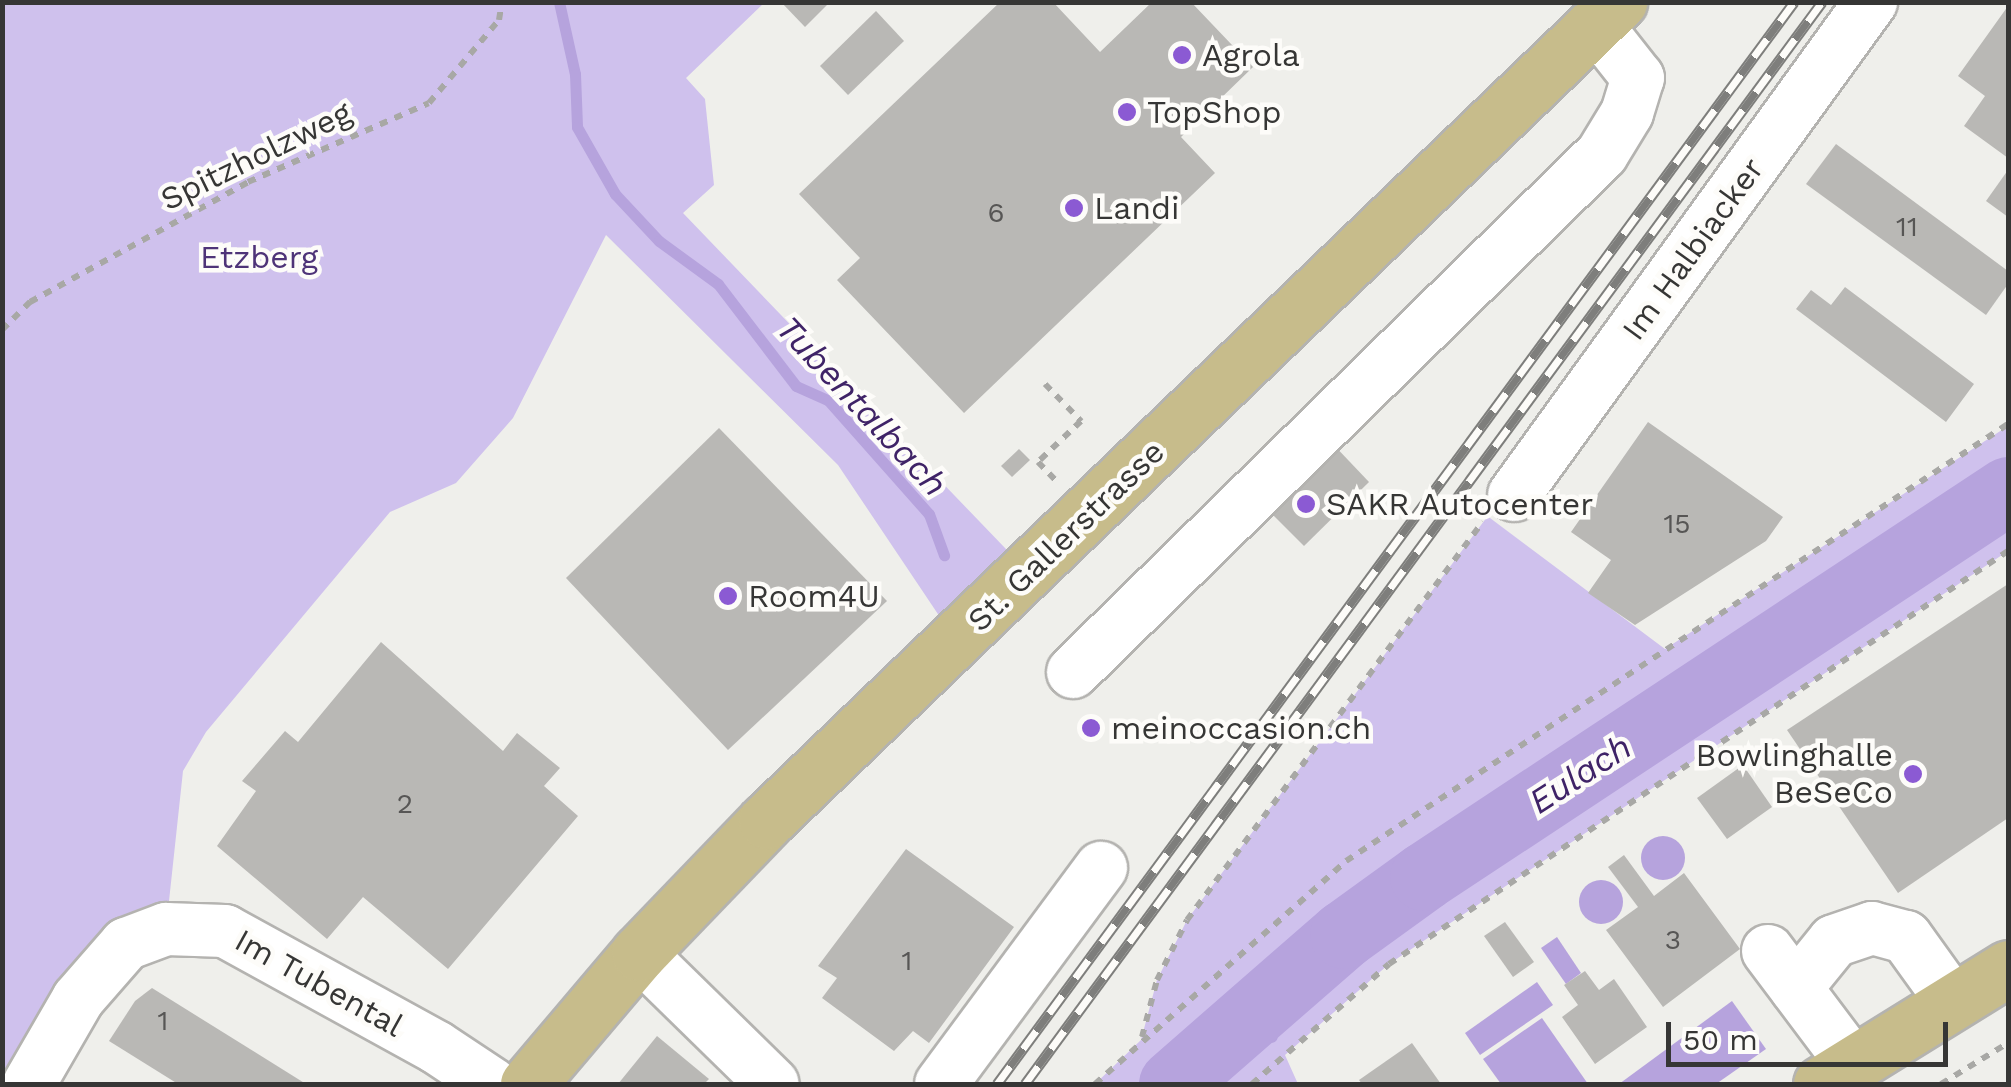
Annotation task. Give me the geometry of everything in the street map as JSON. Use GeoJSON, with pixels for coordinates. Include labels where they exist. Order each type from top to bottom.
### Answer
{"type":"FeatureCollection","features":[{"type":"Feature","properties":{"kind":"main road","name":"St. Gallerstrasse"},"geometry":{"type":"LineString","coordinates":[[528,1084],[639,953],[766,821],[1608,14]]}},
{"type":"Feature","properties":{"kind":"main road"},"geometry":{"type":"LineString","coordinates":[[1836,1074],[2008,968]]}},
{"type":"Feature","properties":{"kind":"street","name":"Im Halbiacker"},"geometry":{"type":"LineString","coordinates":[[1514,495],[1872,2]]}},
{"type":"Feature","properties":{"kind":"street"},"geometry":{"type":"LineString","coordinates":[[1072,672],[1602,154],[1628,113],[1638,78],[1608,14]]}},
{"type":"Feature","properties":{"kind":"street"},"geometry":{"type":"LineString","coordinates":[[941,1084],[1100,868]]}},
{"type":"Feature","properties":{"kind":"street"},"geometry":{"type":"LineString","coordinates":[[1836,1074],[1782,970],[1834,941],[1872,928],[1906,938],[1952,1001]]}},
{"type":"Feature","properties":{"kind":"street","name":"Im Tubental"},"geometry":{"type":"LineString","coordinates":[[29,1084],[78,999],[126,944],[166,930],[225,930],[436,1047],[492,1084]]}},
{"type":"Feature","properties":{"kind":"street"},"geometry":{"type":"LineString","coordinates":[[639,953],[773,1084]]}},
{"type":"Feature","properties":{"kind":"path","name":"Spitzholzweg"},"geometry":{"type":"LineString","coordinates":[[2,330],[30,302],[248,182],[429,104],[500,20],[502,2]]}},
{"type":"Feature","properties":{"kind":"path"},"geometry":{"type":"LineString","coordinates":[[1046,384],[1080,421],[1038,462],[1072,498]]}},
{"type":"Feature","properties":{"kind":"path"},"geometry":{"type":"LineString","coordinates":[[1095,1084],[1346,861],[2008,424]]}},
{"type":"Feature","properties":{"kind":"path"},"geometry":{"type":"LineString","coordinates":[[1141,1040],[1156,980],[1187,920],[1487,517],[1514,495]]}},
{"type":"Feature","properties":{"kind":"path"},"geometry":{"type":"LineString","coordinates":[[1252,1084],[1389,964],[2008,551]]}},
{"type":"Feature","properties":{"kind":"path"},"geometry":{"type":"LineString","coordinates":[[1940,1084],[2008,1043]]}},
{"type":"Feature","properties":{"kind":"green space","name":"Etzberg"},"geometry":{"type":"Polygon","coordinates":[[[2,3],[764,3],[686,78],[705,99],[714,185],[683,213],[1029,573],[956,641],[838,465],[606,235],[513,418],[456,483],[390,512],[206,732],[183,771],[166,929],[29,1084],[3,1084],[2,3]]]}},
{"type":"Feature","properties":{"kind":"green space"},"geometry":{"type":"Polygon","coordinates":[[[2008,426],[2008,551],[1389,964],[1285,1055],[1298,1084],[1095,1084],[1141,1040],[1157,980],[1187,920],[1487,517],[1482,512],[1665,649],[2008,426]]]}},
{"type":"Feature","properties":{"kind":"shaded area"},"geometry":{"type":"Polygon","coordinates":[[[1663,836],[1679,842],[1685,858],[1679,874],[1663,880],[1647,874],[1641,858],[1647,842],[1663,836]]]}},
{"type":"Feature","properties":{"kind":"shaded area"},"geometry":{"type":"Polygon","coordinates":[[[1601,880],[1617,886],[1623,902],[1617,918],[1601,924],[1585,918],[1579,902],[1585,886],[1601,880]]]}},
{"type":"Feature","properties":{"kind":"shaded area"},"geometry":{"type":"Polygon","coordinates":[[[1557,937],[1581,973],[1566,984],[1541,948],[1557,937]]]}},
{"type":"Feature","properties":{"kind":"shaded area"},"geometry":{"type":"Polygon","coordinates":[[[1537,982],[1553,1005],[1480,1055],[1465,1033],[1537,982]]]}},
{"type":"Feature","properties":{"kind":"shaded area"},"geometry":{"type":"Polygon","coordinates":[[[1732,1001],[1766,1049],[1716,1084],[1619,1084],[1732,1001]]]}},
{"type":"Feature","properties":{"kind":"shaded area"},"geometry":{"type":"Polygon","coordinates":[[[1542,1018],[1588,1084],[1501,1084],[1483,1059],[1542,1018]]]}},
{"type":"Feature","properties":{"kind":"building"},"geometry":{"type":"Polygon","coordinates":[[[781,2],[830,2],[805,27],[781,2]]]}},
{"type":"Feature","properties":{"kind":"building"},"geometry":{"type":"Polygon","coordinates":[[[1000,2],[1053,2],[1100,52],[1152,2],[1191,2],[1253,67],[1181,137],[1215,173],[964,413],[837,280],[860,258],[799,194],[1000,2]]]}},
{"type":"Feature","properties":{"kind":"building"},"geometry":{"type":"Polygon","coordinates":[[[2008,6],[2008,158],[1964,126],[1985,96],[1958,76],[2008,6]]]}},
{"type":"Feature","properties":{"kind":"building"},"geometry":{"type":"Polygon","coordinates":[[[876,11],[904,41],[848,95],[820,66],[876,11]]]}},
{"type":"Feature","properties":{"kind":"building"},"geometry":{"type":"Polygon","coordinates":[[[1836,144],[2008,271],[2008,284],[1986,315],[1806,184],[1836,144]]]}},
{"type":"Feature","properties":{"kind":"building"},"geometry":{"type":"Polygon","coordinates":[[[2008,170],[2008,217],[1986,201],[2008,170]]]}},
{"type":"Feature","properties":{"kind":"building"},"geometry":{"type":"Polygon","coordinates":[[[1845,287],[1974,384],[1946,422],[1796,309],[1811,290],[1831,305],[1845,287]]]}},
{"type":"Feature","properties":{"kind":"building"},"geometry":{"type":"Polygon","coordinates":[[[1648,422],[1783,517],[1766,541],[1635,625],[1588,593],[1611,560],[1571,532],[1648,422]]]}},
{"type":"Feature","properties":{"kind":"building"},"geometry":{"type":"Polygon","coordinates":[[[719,428],[887,601],[728,750],[566,578],[719,428]]]}},
{"type":"Feature","properties":{"kind":"building"},"geometry":{"type":"Polygon","coordinates":[[[1330,441],[1369,482],[1304,546],[1264,506],[1330,441]]]}},
{"type":"Feature","properties":{"kind":"building"},"geometry":{"type":"Polygon","coordinates":[[[1019,449],[1030,460],[1012,477],[1001,466],[1019,449]]]}},
{"type":"Feature","properties":{"kind":"building","name":"Bowlinghalle BeSeCo"},"geometry":{"type":"Polygon","coordinates":[[[2008,584],[2008,818],[1898,893],[1787,730],[2008,584]]]}},
{"type":"Feature","properties":{"kind":"building"},"geometry":{"type":"Polygon","coordinates":[[[381,642],[503,751],[517,733],[560,768],[544,786],[578,816],[448,969],[363,897],[327,939],[217,846],[256,791],[242,781],[285,731],[298,742],[381,642]]]}},
{"type":"Feature","properties":{"kind":"building"},"geometry":{"type":"Polygon","coordinates":[[[1743,765],[1772,807],[1727,839],[1697,798],[1743,765]]]}},
{"type":"Feature","properties":{"kind":"building"},"geometry":{"type":"Polygon","coordinates":[[[906,849],[1014,927],[929,1043],[913,1031],[894,1051],[822,998],[837,978],[818,966],[906,849]]]}},
{"type":"Feature","properties":{"kind":"building"},"geometry":{"type":"Polygon","coordinates":[[[1624,855],[1654,896],[1684,873],[1740,949],[1663,1007],[1606,930],[1638,907],[1608,867],[1624,855]]]}},
{"type":"Feature","properties":{"kind":"building"},"geometry":{"type":"Polygon","coordinates":[[[1505,922],[1534,962],[1513,977],[1484,936],[1505,922]]]}},
{"type":"Feature","properties":{"kind":"building"},"geometry":{"type":"Polygon","coordinates":[[[1585,971],[1599,990],[1614,979],[1647,1027],[1595,1064],[1562,1017],[1578,1005],[1564,985],[1585,971]]]}},
{"type":"Feature","properties":{"kind":"building"},"geometry":{"type":"Polygon","coordinates":[[[152,988],[306,1084],[178,1084],[109,1041],[135,1001],[152,988]]]}},
{"type":"Feature","properties":{"kind":"building"},"geometry":{"type":"Polygon","coordinates":[[[657,1036],[709,1079],[704,1084],[618,1084],[657,1036]]]}},
{"type":"Feature","properties":{"kind":"building"},"geometry":{"type":"Polygon","coordinates":[[[1412,1043],[1441,1084],[1362,1084],[1359,1080],[1412,1043]]]}},
{"type":"Feature","properties":{"kind":"waterway","name":"Tubentalbach"},"geometry":{"type":"LineString","coordinates":[[559,2],[575,74],[577,127],[615,194],[659,241],[718,284],[796,386],[828,400],[929,514],[944,555]]}},
{"type":"Feature","properties":{"kind":"waterway","name":"Eulach"},"geometry":{"type":"LineString","coordinates":[[1173,1084],[1344,935],[1424,877],[2008,491]]}},
{"type":"Feature","properties":{"kind":"waterway","name":"Tubentalbach"},"geometry":{"type":"LineString","coordinates":[[1320,936],[1344,935]]}},
{"type":"Feature","properties":{"kind":"waterway"},"geometry":{"type":"LineString","coordinates":[[1267,999],[1272,1037]]}},
{"type":"Feature","properties":{"kind":"railway"},"geometry":{"type":"LineString","coordinates":[[997,1084],[1794,2]]}},
{"type":"Feature","properties":{"kind":"railway"},"geometry":{"type":"LineString","coordinates":[[1025,1084],[1822,2]]}},
{"type":"Feature","properties":{"kind":"place","name":"Agrola"},"geometry":{"type":"Point","coordinates":[1182,55]}},
{"type":"Feature","properties":{"kind":"place","name":"TopShop"},"geometry":{"type":"Point","coordinates":[1127,112]}},
{"type":"Feature","properties":{"kind":"place","name":"Landi"},"geometry":{"type":"Point","coordinates":[1074,208]}},
{"type":"Feature","properties":{"kind":"place","name":"SAKR Autocenter"},"geometry":{"type":"Point","coordinates":[1306,504]}},
{"type":"Feature","properties":{"kind":"place","name":"Room4U"},"geometry":{"type":"Point","coordinates":[728,596]}},
{"type":"Feature","properties":{"kind":"place","name":"meinoccasion.ch"},"geometry":{"type":"Point","coordinates":[1091,728]}},
{"type":"Feature","properties":{"kind":"place","name":"Bowlinghalle BeSeCo"},"geometry":{"type":"Point","coordinates":[1913,774]}}]}
